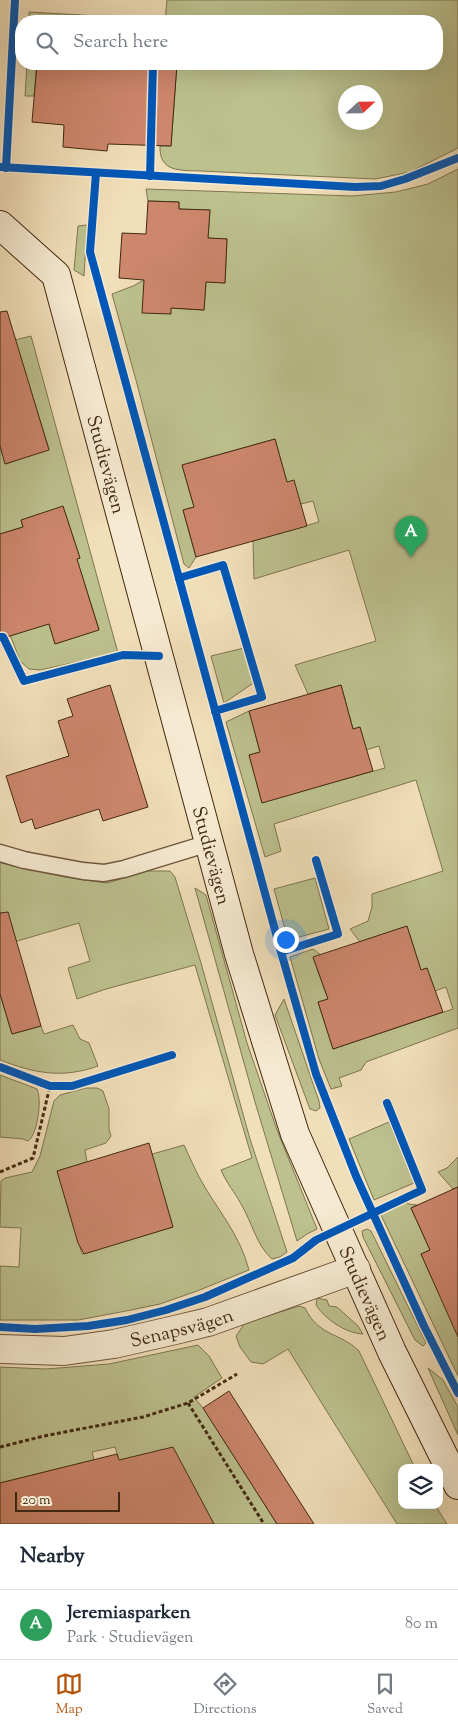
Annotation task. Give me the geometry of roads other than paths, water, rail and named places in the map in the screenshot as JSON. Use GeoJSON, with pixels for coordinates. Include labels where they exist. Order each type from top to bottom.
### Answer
{"type":"FeatureCollection","features":[{"type":"Feature","properties":{"kind":"street","name":"Studievägen"},"geometry":{"type":"LineString","coordinates":[[0,225],[56,275],[238,954],[296,1134],[392,1352],[458,1485]]}},
{"type":"Feature","properties":{"kind":"street","name":"Senapsvägen"},"geometry":{"type":"LineString","coordinates":[[0,1349],[64,1351],[114,1344],[208,1322],[356,1269]]}},
{"type":"Feature","properties":{"kind":"lane"},"geometry":{"type":"LineString","coordinates":[[0,853],[41,863],[104,873],[124,870],[209,843]]}},
{"type":"Feature","properties":{"kind":"place","name":"Jeremiasparken"},"geometry":{"type":"Point","coordinates":[411,557]}}]}
